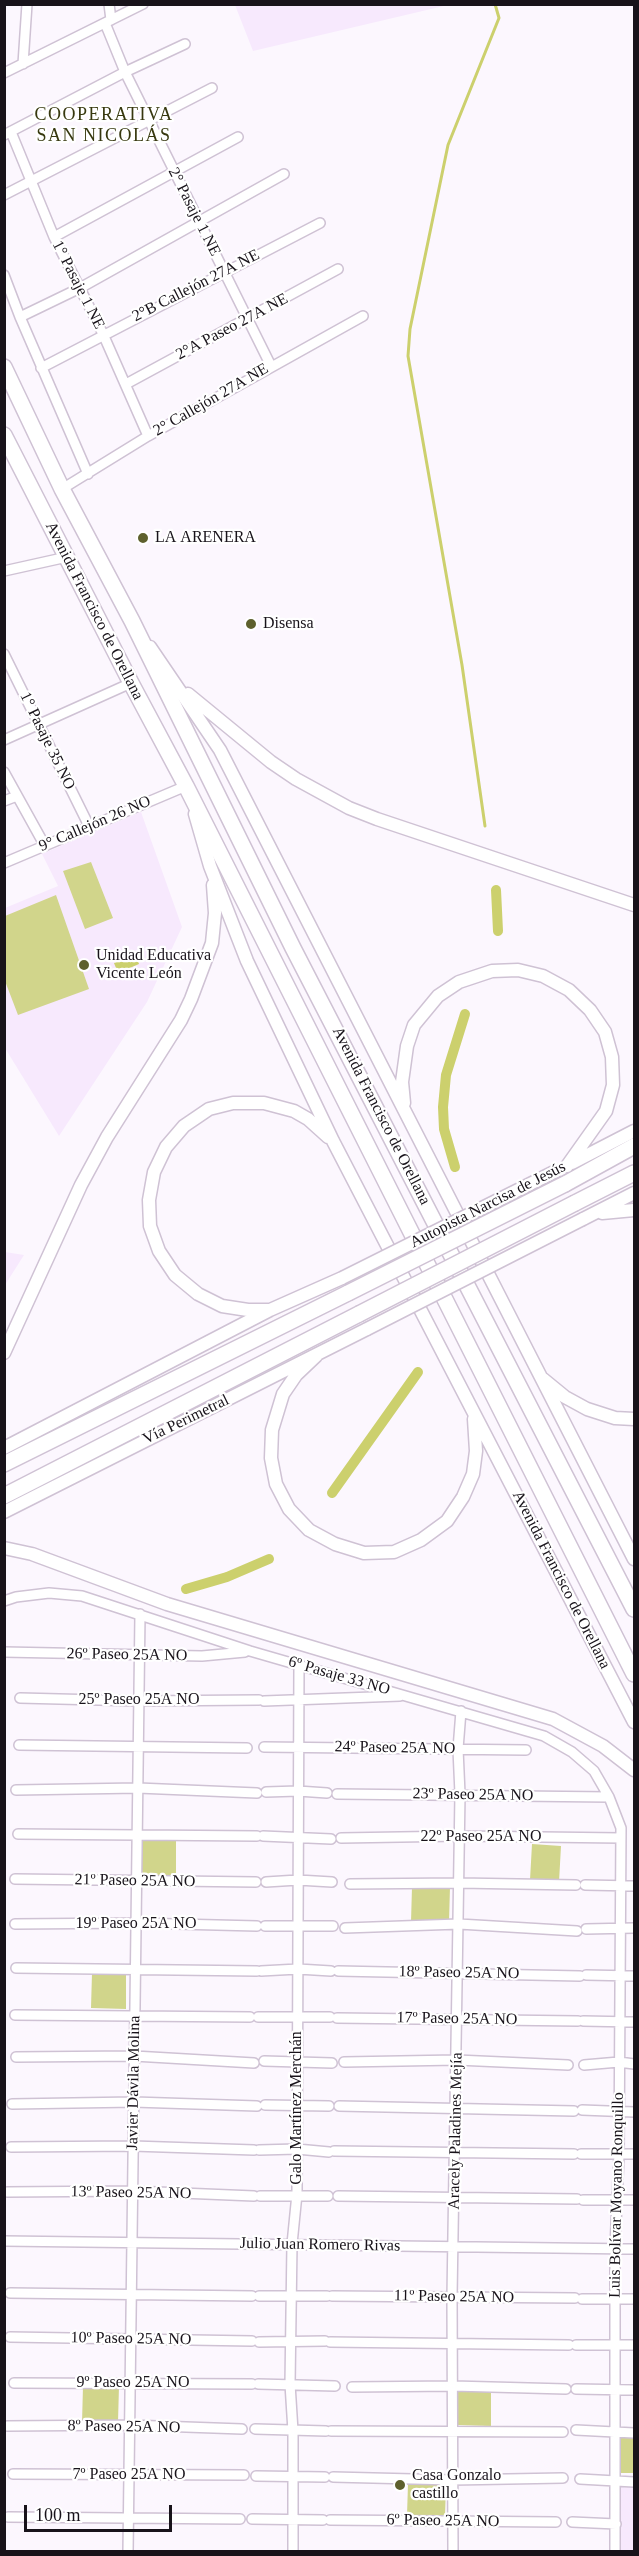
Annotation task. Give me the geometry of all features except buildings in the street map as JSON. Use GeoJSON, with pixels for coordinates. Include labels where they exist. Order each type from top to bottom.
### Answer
{"type":"FeatureCollection","features":[{"type":"Feature","properties":{"kind":"highway","name":"Avenida Francisco de Orellana"},"geometry":{"type":"LineString","coordinates":[[4,367],[62,489],[132,621],[293,948],[634,1609]]}},
{"type":"Feature","properties":{"kind":"highway","name":"Avenida Francisco de Orellana"},"geometry":{"type":"LineString","coordinates":[[4,435],[130,683],[186,786],[634,1674]]}},
{"type":"Feature","properties":{"kind":"highway","name":"Autopista Narcisa de Jesús"},"geometry":{"type":"LineString","coordinates":[[4,1464],[348,1293],[563,1173],[634,1146]]}},
{"type":"Feature","properties":{"kind":"highway","name":"Vía Perimetral"},"geometry":{"type":"LineString","coordinates":[[4,1496],[634,1173]]}},
{"type":"Feature","properties":{"kind":"main road","name":"Avenida Francisco de Orellana"},"geometry":{"type":"LineString","coordinates":[[132,621],[178,685],[220,750],[634,1559]]}},
{"type":"Feature","properties":{"kind":"main road"},"geometry":{"type":"LineString","coordinates":[[178,685],[271,762],[296,779],[349,808],[634,904]]}},
{"type":"Feature","properties":{"kind":"main road","name":"Avenida Francisco de Orellana"},"geometry":{"type":"LineString","coordinates":[[186,786],[210,866],[247,961],[333,1141],[634,1722]]}},
{"type":"Feature","properties":{"kind":"main road"},"geometry":{"type":"LineString","coordinates":[[4,1353],[81,1185],[107,1137],[181,1020],[195,991],[207,958],[214,922],[215,898],[210,866]]}},
{"type":"Feature","properties":{"kind":"main road"},"geometry":{"type":"LineString","coordinates":[[406,1113],[402,1082],[407,1046],[414,1025],[438,996],[459,982],[492,971],[518,970],[543,976],[569,990],[590,1010],[605,1032],[612,1057],[613,1085],[606,1111],[563,1173]]}},
{"type":"Feature","properties":{"kind":"main road"},"geometry":{"type":"LineString","coordinates":[[270,1310],[248,1310],[222,1306],[198,1294],[175,1275],[159,1251],[150,1226],[149,1200],[154,1172],[166,1148],[184,1126],[209,1109],[234,1103],[264,1103],[294,1111],[308,1119],[333,1141]]}},
{"type":"Feature","properties":{"kind":"main road","name":"Autopista Narcisa de Jesús"},"geometry":{"type":"LineString","coordinates":[[270,1310],[563,1173],[634,1131]]}},
{"type":"Feature","properties":{"kind":"main road"},"geometry":{"type":"LineString","coordinates":[[595,1214],[634,1193]]}},
{"type":"Feature","properties":{"kind":"main road"},"geometry":{"type":"LineString","coordinates":[[595,1214],[634,1210]]}},
{"type":"Feature","properties":{"kind":"main road","name":"Vía Perimetral"},"geometry":{"type":"LineString","coordinates":[[4,1512],[595,1214]]}},
{"type":"Feature","properties":{"kind":"main road"},"geometry":{"type":"LineString","coordinates":[[4,1448],[270,1310]]}},
{"type":"Feature","properties":{"kind":"main road"},"geometry":{"type":"LineString","coordinates":[[316,1356],[296,1375],[278,1405],[272,1430],[272,1471],[282,1497],[298,1519],[320,1537],[342,1547],[364,1553],[394,1552],[421,1540],[447,1521],[463,1497],[473,1474],[476,1451],[473,1412]]}},
{"type":"Feature","properties":{"kind":"main road"},"geometry":{"type":"LineString","coordinates":[[538,1374],[565,1397],[588,1409],[615,1418],[634,1419]]}},
{"type":"Feature","properties":{"kind":"main road"},"geometry":{"type":"LineString","coordinates":[[4,1548],[32,1554],[167,1604],[553,1719],[603,1746],[634,1770]]}},
{"type":"Feature","properties":{"kind":"street","name":"2° Pasaje 1 NE"},"geometry":{"type":"LineString","coordinates":[[109,4],[108,22],[125,72],[271,366]]}},
{"type":"Feature","properties":{"kind":"street"},"geometry":{"type":"LineString","coordinates":[[4,73],[143,4]]}},
{"type":"Feature","properties":{"kind":"street"},"geometry":{"type":"LineString","coordinates":[[23,64],[29,5]]}},
{"type":"Feature","properties":{"kind":"street"},"geometry":{"type":"LineString","coordinates":[[8,134],[125,72],[185,44]]}},
{"type":"Feature","properties":{"kind":"street"},"geometry":{"type":"LineString","coordinates":[[4,195],[212,88]]}},
{"type":"Feature","properties":{"kind":"street","name":"1° Pasaje 1 NE"},"geometry":{"type":"LineString","coordinates":[[8,134],[54,237],[104,334],[148,436]]}},
{"type":"Feature","properties":{"kind":"street"},"geometry":{"type":"LineString","coordinates":[[54,237],[238,137]]}},
{"type":"Feature","properties":{"kind":"street"},"geometry":{"type":"LineString","coordinates":[[20,317],[80,288],[284,174]]}},
{"type":"Feature","properties":{"kind":"street","name":"2°B Callejón 27A NE"},"geometry":{"type":"LineString","coordinates":[[41,368],[320,223]]}},
{"type":"Feature","properties":{"kind":"street","name":"2°A Paseo 27A NE"},"geometry":{"type":"LineString","coordinates":[[126,384],[338,269]]}},
{"type":"Feature","properties":{"kind":"street"},"geometry":{"type":"LineString","coordinates":[[4,275],[41,368],[88,474]]}},
{"type":"Feature","properties":{"kind":"street","name":"2° Callejón 27A NE"},"geometry":{"type":"LineString","coordinates":[[62,489],[148,436],[363,316]]}},
{"type":"Feature","properties":{"kind":"street"},"geometry":{"type":"LineString","coordinates":[[4,571],[67,557]]}},
{"type":"Feature","properties":{"kind":"street","name":"1° Pasaje 35 NO"},"geometry":{"type":"LineString","coordinates":[[4,654],[90,828]]}},
{"type":"Feature","properties":{"kind":"street"},"geometry":{"type":"LineString","coordinates":[[4,740],[130,683]]}},
{"type":"Feature","properties":{"kind":"street"},"geometry":{"type":"LineString","coordinates":[[4,772],[45,846]]}},
{"type":"Feature","properties":{"kind":"street","name":"9° Callejón 26 NO"},"geometry":{"type":"LineString","coordinates":[[4,863],[186,786]]}},
{"type":"Feature","properties":{"kind":"street"},"geometry":{"type":"LineString","coordinates":[[4,801],[17,796]]}},
{"type":"Feature","properties":{"kind":"street","name":"6º Pasaje 33 NO"},"geometry":{"type":"LineString","coordinates":[[4,1601],[16,1597],[49,1593],[82,1596],[250,1651],[409,1695],[544,1736],[565,1748],[594,1771],[609,1797],[621,1828],[621,1838]]}},
{"type":"Feature","properties":{"kind":"street","name":"Javier Dávila Molina"},"geometry":{"type":"LineString","coordinates":[[128,2552],[140,1614]]}},
{"type":"Feature","properties":{"kind":"street","name":"26º Paseo 25A NO"},"geometry":{"type":"LineString","coordinates":[[4,1652],[202,1656],[250,1651]]}},
{"type":"Feature","properties":{"kind":"street","name":"Galo Martínez Merchán"},"geometry":{"type":"LineString","coordinates":[[293,2552],[291,2340],[292,2244],[297,2194],[299,1664]]}},
{"type":"Feature","properties":{"kind":"street","name":"25º Paseo 25A NO"},"geometry":{"type":"LineString","coordinates":[[20,1698],[262,1701],[409,1695]]}},
{"type":"Feature","properties":{"kind":"street","name":"Aracely Paladines Mejía"},"geometry":{"type":"LineString","coordinates":[[453,2552],[452,2297],[456,2197],[460,1836],[458,1749],[461,1711]]}},
{"type":"Feature","properties":{"kind":"street"},"geometry":{"type":"LineString","coordinates":[[19,1745],[247,1748]]}},
{"type":"Feature","properties":{"kind":"street","name":"24º Paseo 25A NO"},"geometry":{"type":"LineString","coordinates":[[264,1747],[526,1750]]}},
{"type":"Feature","properties":{"kind":"street","name":"23º Paseo 25A NO"},"geometry":{"type":"LineString","coordinates":[[16,1790],[138,1788],[298,1791],[332,1794],[609,1797]]}},
{"type":"Feature","properties":{"kind":"street","name":"22º Paseo 25A NO"},"geometry":{"type":"LineString","coordinates":[[18,1834],[260,1836],[336,1839],[460,1836],[621,1838]]}},
{"type":"Feature","properties":{"kind":"street","name":"Luis Bolívar Moyano Ronquillo"},"geometry":{"type":"LineString","coordinates":[[615,2552],[615,2248],[619,2155],[621,1838]]}},
{"type":"Feature","properties":{"kind":"street","name":"21º Paseo 25A NO"},"geometry":{"type":"LineString","coordinates":[[15,1879],[332,1882]]}},
{"type":"Feature","properties":{"kind":"street"},"geometry":{"type":"LineString","coordinates":[[350,1884],[634,1886]]}},
{"type":"Feature","properties":{"kind":"street","name":"19º Paseo 25A NO"},"geometry":{"type":"LineString","coordinates":[[15,1924],[333,1926]]}},
{"type":"Feature","properties":{"kind":"street"},"geometry":{"type":"LineString","coordinates":[[345,1928],[459,1924],[581,1930],[634,1928]]}},
{"type":"Feature","properties":{"kind":"street","name":"18º Paseo 25A NO"},"geometry":{"type":"LineString","coordinates":[[16,1968],[259,1971],[298,1969],[634,1976]]}},
{"type":"Feature","properties":{"kind":"street","name":"17º Paseo 25A NO"},"geometry":{"type":"LineString","coordinates":[[15,2015],[634,2022]]}},
{"type":"Feature","properties":{"kind":"street"},"geometry":{"type":"LineString","coordinates":[[16,2057],[134,2055],[254,2063]]}},
{"type":"Feature","properties":{"kind":"street"},"geometry":{"type":"LineString","coordinates":[[344,2062],[457,2060],[568,2065]]}},
{"type":"Feature","properties":{"kind":"street"},"geometry":{"type":"LineString","coordinates":[[264,2061],[332,2063]]}},
{"type":"Feature","properties":{"kind":"street"},"geometry":{"type":"LineString","coordinates":[[584,2065],[620,2062],[634,2064]]}},
{"type":"Feature","properties":{"kind":"street"},"geometry":{"type":"LineString","coordinates":[[12,2104],[134,2102],[634,2112]]}},
{"type":"Feature","properties":{"kind":"street"},"geometry":{"type":"LineString","coordinates":[[10,2147],[133,2146],[297,2149],[332,2152],[634,2154]]}},
{"type":"Feature","properties":{"kind":"street","name":"13º Paseo 25A NO"},"geometry":{"type":"LineString","coordinates":[[8,2192],[133,2191],[257,2196],[297,2194],[328,2196]]}},
{"type":"Feature","properties":{"kind":"street"},"geometry":{"type":"LineString","coordinates":[[338,2196],[634,2200]]}},
{"type":"Feature","properties":{"kind":"street","name":"Julio Juan Romero Rivas"},"geometry":{"type":"LineString","coordinates":[[4,2241],[634,2248]]}},
{"type":"Feature","properties":{"kind":"street","name":"11º Paseo 25A NO"},"geometry":{"type":"LineString","coordinates":[[10,2293],[634,2299]]}},
{"type":"Feature","properties":{"kind":"street","name":"10º Paseo 25A NO"},"geometry":{"type":"LineString","coordinates":[[10,2337],[256,2342],[291,2340],[634,2345]]}},
{"type":"Feature","properties":{"kind":"street","name":"9º Paseo 25A NO"},"geometry":{"type":"LineString","coordinates":[[14,2383],[130,2382],[335,2386]]}},
{"type":"Feature","properties":{"kind":"street"},"geometry":{"type":"LineString","coordinates":[[352,2387],[453,2386],[634,2390]]}},
{"type":"Feature","properties":{"kind":"street","name":"8º Paseo 25A NO"},"geometry":{"type":"LineString","coordinates":[[7,2426],[130,2425],[242,2429]]}},
{"type":"Feature","properties":{"kind":"street"},"geometry":{"type":"LineString","coordinates":[[255,2429],[563,2432]]}},
{"type":"Feature","properties":{"kind":"street"},"geometry":{"type":"LineString","coordinates":[[576,2430],[634,2433]]}},
{"type":"Feature","properties":{"kind":"street","name":"7º Paseo 25A NO"},"geometry":{"type":"LineString","coordinates":[[13,2474],[244,2475]]}},
{"type":"Feature","properties":{"kind":"street"},"geometry":{"type":"LineString","coordinates":[[256,2476],[453,2480],[563,2478]]}},
{"type":"Feature","properties":{"kind":"street"},"geometry":{"type":"LineString","coordinates":[[580,2479],[634,2481]]}},
{"type":"Feature","properties":{"kind":"street"},"geometry":{"type":"LineString","coordinates":[[8,2517],[240,2519]]}},
{"type":"Feature","properties":{"kind":"street","name":"6º Paseo 25A NO"},"geometry":{"type":"LineString","coordinates":[[252,2519],[556,2522]]}},
{"type":"Feature","properties":{"kind":"street"},"geometry":{"type":"LineString","coordinates":[[572,2522],[616,2524]]}},
{"type":"Feature","properties":{"kind":"shaded area"},"geometry":{"type":"Polygon","coordinates":[[[235,5],[448,5],[253,51],[235,5]]]}},
{"type":"Feature","properties":{"kind":"shaded area","name":"Unidad Educativa Vicente León"},"geometry":{"type":"Polygon","coordinates":[[[141,812],[182,927],[147,1002],[59,1136],[5,1048],[5,908],[58,886],[42,854],[141,812]]]}},
{"type":"Feature","properties":{"kind":"shaded area"},"geometry":{"type":"Polygon","coordinates":[[[91,862],[113,918],[85,929],[63,871],[91,862]]]}},
{"type":"Feature","properties":{"kind":"shaded area"},"geometry":{"type":"Polygon","coordinates":[[[56,895],[89,989],[18,1015],[5,981],[5,916],[56,895]]]}},
{"type":"Feature","properties":{"kind":"shaded area"},"geometry":{"type":"Polygon","coordinates":[[[136,955],[139,964],[118,973],[114,963],[136,955]]]}},
{"type":"Feature","properties":{"kind":"shaded area"},"geometry":{"type":"Polygon","coordinates":[[[4,1252],[24,1255],[5,1285],[4,1252]]]}},
{"type":"Feature","properties":{"kind":"shaded area"},"geometry":{"type":"Polygon","coordinates":[[[139,1840],[176,1840],[176,1876],[138,1875],[139,1840]]]}},
{"type":"Feature","properties":{"kind":"shaded area"},"geometry":{"type":"Polygon","coordinates":[[[532,1844],[561,1846],[559,1882],[530,1880],[532,1844]]]}},
{"type":"Feature","properties":{"kind":"shaded area"},"geometry":{"type":"Polygon","coordinates":[[[412,1887],[450,1887],[449,1922],[411,1922],[412,1887]]]}},
{"type":"Feature","properties":{"kind":"shaded area"},"geometry":{"type":"Polygon","coordinates":[[[92,1973],[126,1974],[126,2009],[91,2008],[92,1973]]]}},
{"type":"Feature","properties":{"kind":"shaded area"},"geometry":{"type":"Polygon","coordinates":[[[83,2386],[119,2386],[118,2422],[82,2423],[83,2386]]]}},
{"type":"Feature","properties":{"kind":"shaded area"},"geometry":{"type":"Polygon","coordinates":[[[456,2391],[491,2392],[491,2426],[456,2425],[456,2391]]]}},
{"type":"Feature","properties":{"kind":"shaded area"},"geometry":{"type":"Polygon","coordinates":[[[620,2438],[634,2438],[634,2473],[620,2473],[620,2438]]]}},
{"type":"Feature","properties":{"kind":"shaded area"},"geometry":{"type":"Polygon","coordinates":[[[408,2484],[446,2484],[445,2517],[407,2515],[408,2484]]]}},
{"type":"Feature","properties":{"kind":"shaded area"},"geometry":{"type":"Polygon","coordinates":[[[621,2486],[634,2486],[634,2551],[621,2552],[621,2486]]]}},
{"type":"Feature","properties":{"kind":"waterway"},"geometry":{"type":"LineString","coordinates":[[485,826],[462,665],[408,356],[410,329],[448,145],[499,18],[495,4]]}},
{"type":"Feature","properties":{"kind":"waterway"},"geometry":{"type":"LineString","coordinates":[[496,890],[498,931]]}},
{"type":"Feature","properties":{"kind":"waterway"},"geometry":{"type":"LineString","coordinates":[[455,1167],[444,1129],[443,1107],[446,1075],[465,1014]]}},
{"type":"Feature","properties":{"kind":"waterway"},"geometry":{"type":"LineString","coordinates":[[332,1493],[418,1372]]}},
{"type":"Feature","properties":{"kind":"waterway"},"geometry":{"type":"LineString","coordinates":[[186,1589],[227,1577],[269,1559]]}},
{"type":"Feature","properties":{"kind":"place","name":"LA ARENERA"},"geometry":{"type":"Point","coordinates":[143,538]}},
{"type":"Feature","properties":{"kind":"place","name":"Disensa"},"geometry":{"type":"Point","coordinates":[251,624]}},
{"type":"Feature","properties":{"kind":"place","name":"Unidad Educativa Vicente León"},"geometry":{"type":"Point","coordinates":[84,965]}},
{"type":"Feature","properties":{"kind":"place","name":"Casa Gonzalo castillo"},"geometry":{"type":"Point","coordinates":[400,2485]}},
{"type":"Feature","properties":{"kind":"district","name":"COOPERATIVA SAN NICOLÁS"},"geometry":{"type":"Point","coordinates":[104,125]}}]}
